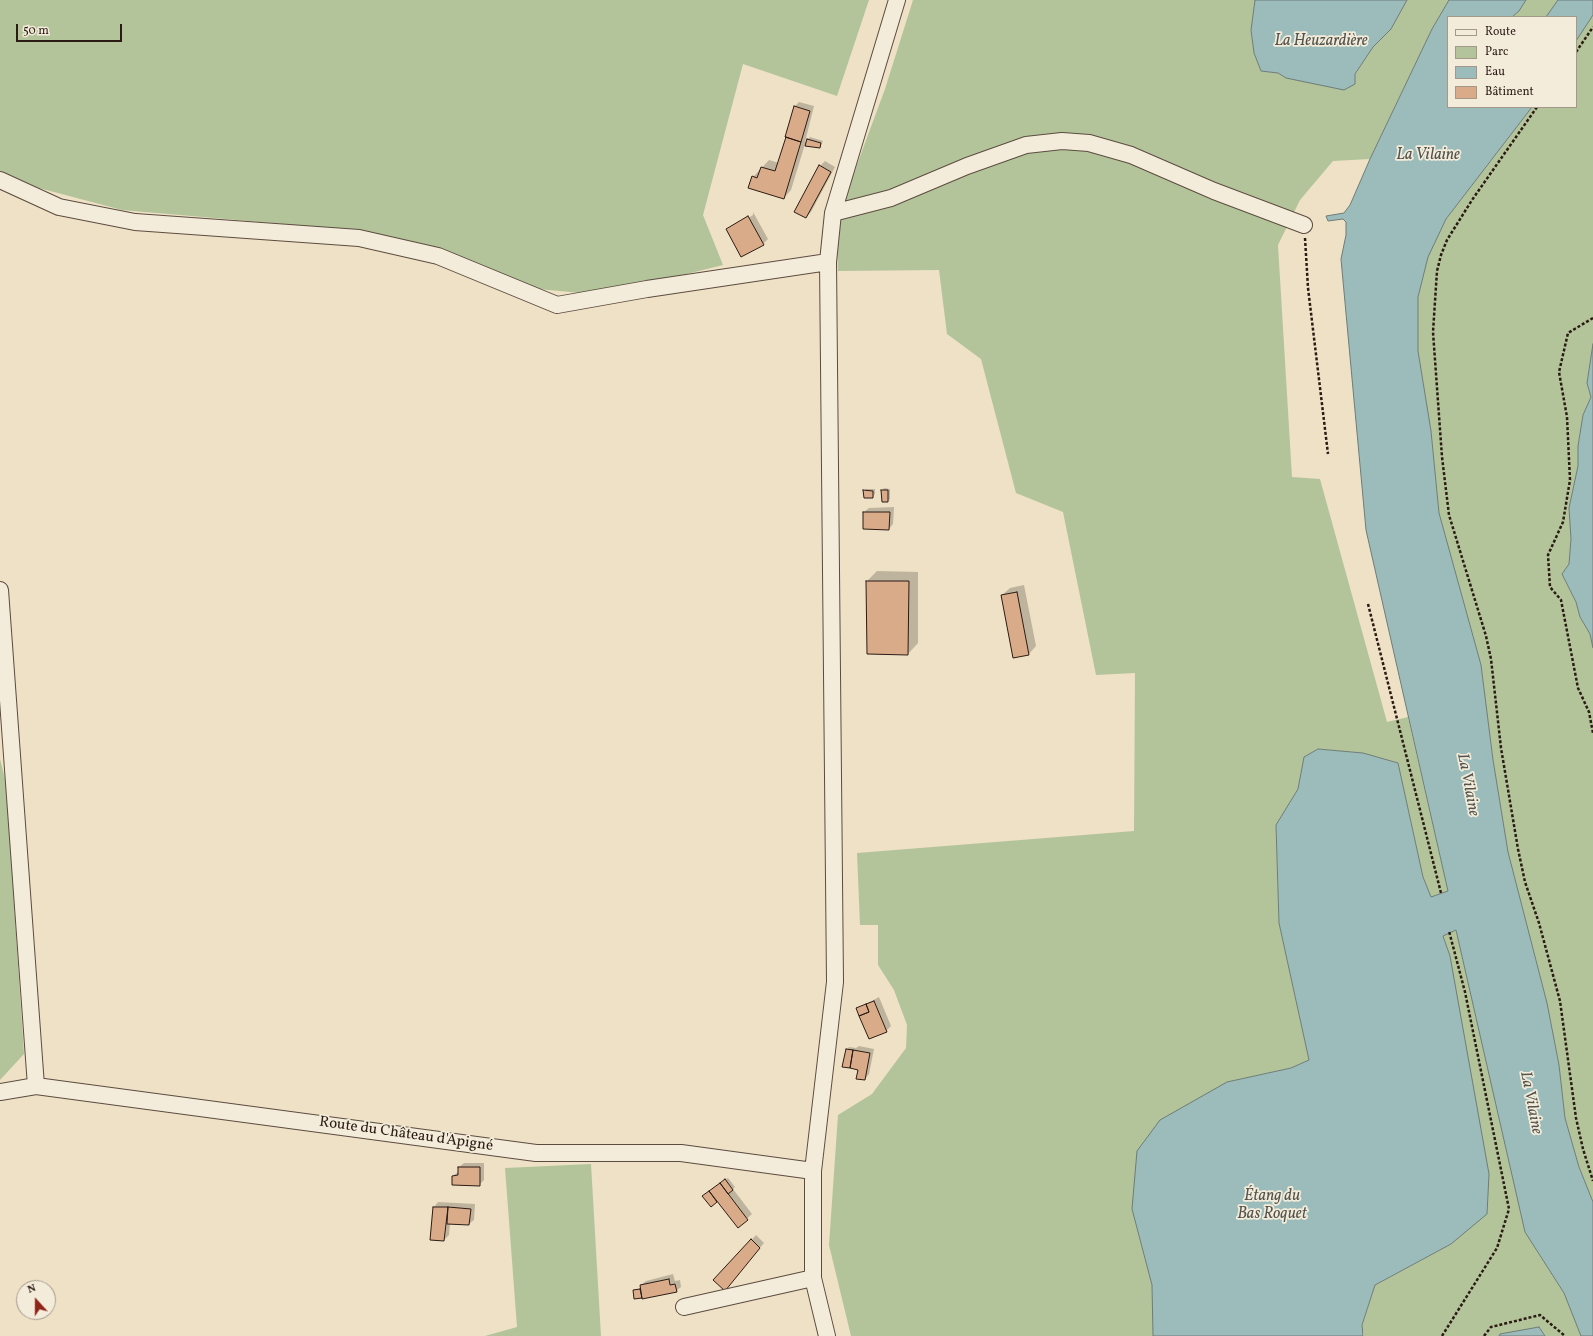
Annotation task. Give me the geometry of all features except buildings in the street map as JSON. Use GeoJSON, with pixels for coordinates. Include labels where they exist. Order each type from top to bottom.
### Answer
{"type":"FeatureCollection","features":[{"type":"Feature","properties":{"kind":"street"},"geometry":{"type":"LineString","coordinates":[[828,1336],[813,1278],[813,1171],[835,982],[828,262],[833,213],[897,0]]}},
{"type":"Feature","properties":{"kind":"street"},"geometry":{"type":"LineString","coordinates":[[833,213],[891,198],[967,166],[1026,145],[1062,141],[1089,143],[1131,155],[1214,191],[1304,225]]}},
{"type":"Feature","properties":{"kind":"street"},"geometry":{"type":"LineString","coordinates":[[0,180],[59,207],[135,222],[359,238],[438,256],[557,305],[647,289],[828,262]]}},
{"type":"Feature","properties":{"kind":"street"},"geometry":{"type":"LineString","coordinates":[[0,590],[6,735],[36,1086]]}},
{"type":"Feature","properties":{"kind":"street","name":"Route du Château d'Apigné"},"geometry":{"type":"LineString","coordinates":[[0,1092],[36,1086],[536,1153],[681,1153],[813,1171]]}},
{"type":"Feature","properties":{"kind":"street"},"geometry":{"type":"LineString","coordinates":[[684,1307],[813,1278]]}},
{"type":"Feature","properties":{"kind":"path"},"geometry":{"type":"LineString","coordinates":[[1577,51],[1593,27]]}},
{"type":"Feature","properties":{"kind":"path"},"geometry":{"type":"LineString","coordinates":[[1536,108],[1472,200],[1448,240],[1441,255],[1437,271],[1432,332],[1442,457],[1450,515],[1486,636],[1491,659],[1501,748],[1518,849],[1525,882],[1539,923],[1560,1001],[1576,1118],[1582,1149],[1593,1181]]}},
{"type":"Feature","properties":{"kind":"path"},"geometry":{"type":"LineString","coordinates":[[1304,225],[1308,288],[1328,454]]}},
{"type":"Feature","properties":{"kind":"path"},"geometry":{"type":"LineString","coordinates":[[1593,318],[1568,333],[1559,372],[1567,417],[1570,480],[1564,522],[1548,555],[1550,587],[1561,600],[1578,688],[1589,712],[1593,733]]}},
{"type":"Feature","properties":{"kind":"path"},"geometry":{"type":"LineString","coordinates":[[1368,604],[1441,893]]}},
{"type":"Feature","properties":{"kind":"path"},"geometry":{"type":"LineString","coordinates":[[1442,1336],[1497,1248],[1509,1210],[1465,992],[1449,931]]}},
{"type":"Feature","properties":{"kind":"path"},"geometry":{"type":"LineString","coordinates":[[1484,1336],[1491,1327],[1540,1315],[1565,1336]]}},
{"type":"Feature","properties":{"kind":"green space"},"geometry":{"type":"Polygon","coordinates":[[[0,0],[869,0],[837,96],[743,64],[703,215],[723,265],[654,282],[581,293],[538,289],[434,247],[341,229],[122,210],[39,188],[0,171],[0,0]]]}},
{"type":"Feature","properties":{"kind":"green space"},"geometry":{"type":"Polygon","coordinates":[[[913,0],[1255,0],[1251,30],[1254,53],[1261,71],[1278,73],[1286,78],[1355,84],[1355,74],[1373,47],[1391,29],[1407,0],[1449,0],[1432,29],[1370,159],[1333,161],[1300,200],[1278,245],[1292,477],[1320,479],[1387,722],[1408,717],[1448,891],[1431,897],[1423,877],[1398,763],[1363,753],[1318,749],[1304,757],[1298,789],[1276,825],[1279,923],[1309,1060],[1291,1068],[1227,1082],[1132,1209],[1152,1285],[1153,1336],[851,1336],[829,1245],[838,1115],[872,1094],[906,1048],[907,1025],[894,990],[878,965],[878,925],[860,925],[857,853],[1134,831],[1135,673],[1096,675],[1063,512],[1016,493],[981,359],[947,334],[939,270],[838,271],[837,246],[845,197],[885,89],[913,0]]]}},
{"type":"Feature","properties":{"kind":"green space"},"geometry":{"type":"Polygon","coordinates":[[[1526,0],[1558,0],[1547,16],[1513,16],[1519,11],[1526,0]]]}},
{"type":"Feature","properties":{"kind":"green space"},"geometry":{"type":"Polygon","coordinates":[[[1593,15],[1593,344],[1587,383],[1591,397],[1583,415],[1578,446],[1578,466],[1569,508],[1571,539],[1569,564],[1562,574],[1576,602],[1580,617],[1590,634],[1593,648],[1593,1202],[1579,1167],[1565,1118],[1559,1065],[1547,1003],[1508,852],[1493,760],[1481,665],[1439,513],[1431,431],[1418,351],[1418,297],[1427,257],[1446,219],[1531,108],[1577,108],[1577,39],[1593,15]]]}},
{"type":"Feature","properties":{"kind":"green space"},"geometry":{"type":"Polygon","coordinates":[[[0,759],[6,783],[24,1054],[0,1080],[0,759]]]}},
{"type":"Feature","properties":{"kind":"green space"},"geometry":{"type":"Polygon","coordinates":[[[1456,930],[1525,1232],[1564,1293],[1581,1336],[1545,1336],[1538,1327],[1499,1336],[1364,1336],[1362,1326],[1375,1285],[1451,1244],[1450,956],[1443,935],[1456,930]]]}},
{"type":"Feature","properties":{"kind":"green space"},"geometry":{"type":"Polygon","coordinates":[[[591,1164],[601,1336],[485,1336],[517,1327],[505,1168],[591,1164]]]}},
{"type":"Feature","properties":{"kind":"water","name":"La Heuzardière"},"geometry":{"type":"Polygon","coordinates":[[[1255,0],[1407,0],[1391,29],[1373,47],[1355,74],[1355,84],[1344,90],[1286,78],[1278,73],[1261,71],[1254,53],[1251,30],[1255,0]]]}},
{"type":"Feature","properties":{"kind":"water"},"geometry":{"type":"Polygon","coordinates":[[[1449,0],[1526,0],[1519,11],[1513,16],[1447,16],[1447,108],[1531,108],[1446,219],[1428,257],[1418,297],[1418,351],[1431,431],[1439,513],[1481,665],[1493,760],[1508,852],[1547,1003],[1559,1065],[1565,1118],[1579,1167],[1593,1202],[1593,1336],[1581,1336],[1564,1293],[1525,1232],[1456,930],[1443,936],[1450,956],[1489,1174],[1487,1214],[1451,1244],[1375,1285],[1362,1325],[1363,1336],[1153,1336],[1152,1285],[1132,1209],[1137,1151],[1160,1120],[1227,1082],[1291,1068],[1309,1060],[1279,923],[1276,825],[1298,789],[1304,757],[1318,749],[1363,753],[1398,763],[1423,877],[1431,897],[1448,891],[1366,530],[1341,259],[1346,235],[1346,222],[1343,219],[1328,221],[1326,216],[1344,213],[1350,205],[1370,159],[1432,29],[1449,0]]]}},
{"type":"Feature","properties":{"kind":"water"},"geometry":{"type":"Polygon","coordinates":[[[1558,0],[1593,0],[1593,15],[1577,39],[1577,16],[1547,16],[1558,0]]]}},
{"type":"Feature","properties":{"kind":"water"},"geometry":{"type":"Polygon","coordinates":[[[1593,344],[1593,648],[1590,634],[1580,617],[1576,602],[1562,574],[1569,564],[1571,539],[1569,508],[1578,466],[1578,446],[1583,415],[1591,397],[1587,383],[1593,344]]]}},
{"type":"Feature","properties":{"kind":"water"},"geometry":{"type":"Polygon","coordinates":[[[1539,1327],[1545,1336],[1499,1336],[1500,1334],[1539,1327]]]}},
{"type":"Feature","properties":{"kind":"water label","name":"La Vilaine"},"geometry":{"type":"Point","coordinates":[1428,156]}},
{"type":"Feature","properties":{"kind":"water label","name":"La Vilaine"},"geometry":{"type":"Point","coordinates":[1467,785]}},
{"type":"Feature","properties":{"kind":"water label","name":"La Vilaine"},"geometry":{"type":"Point","coordinates":[1530,1103]}},
{"type":"Feature","properties":{"kind":"water label","name":"Étang du Bas Roquet"},"geometry":{"type":"Point","coordinates":[1272,1206]}}]}
